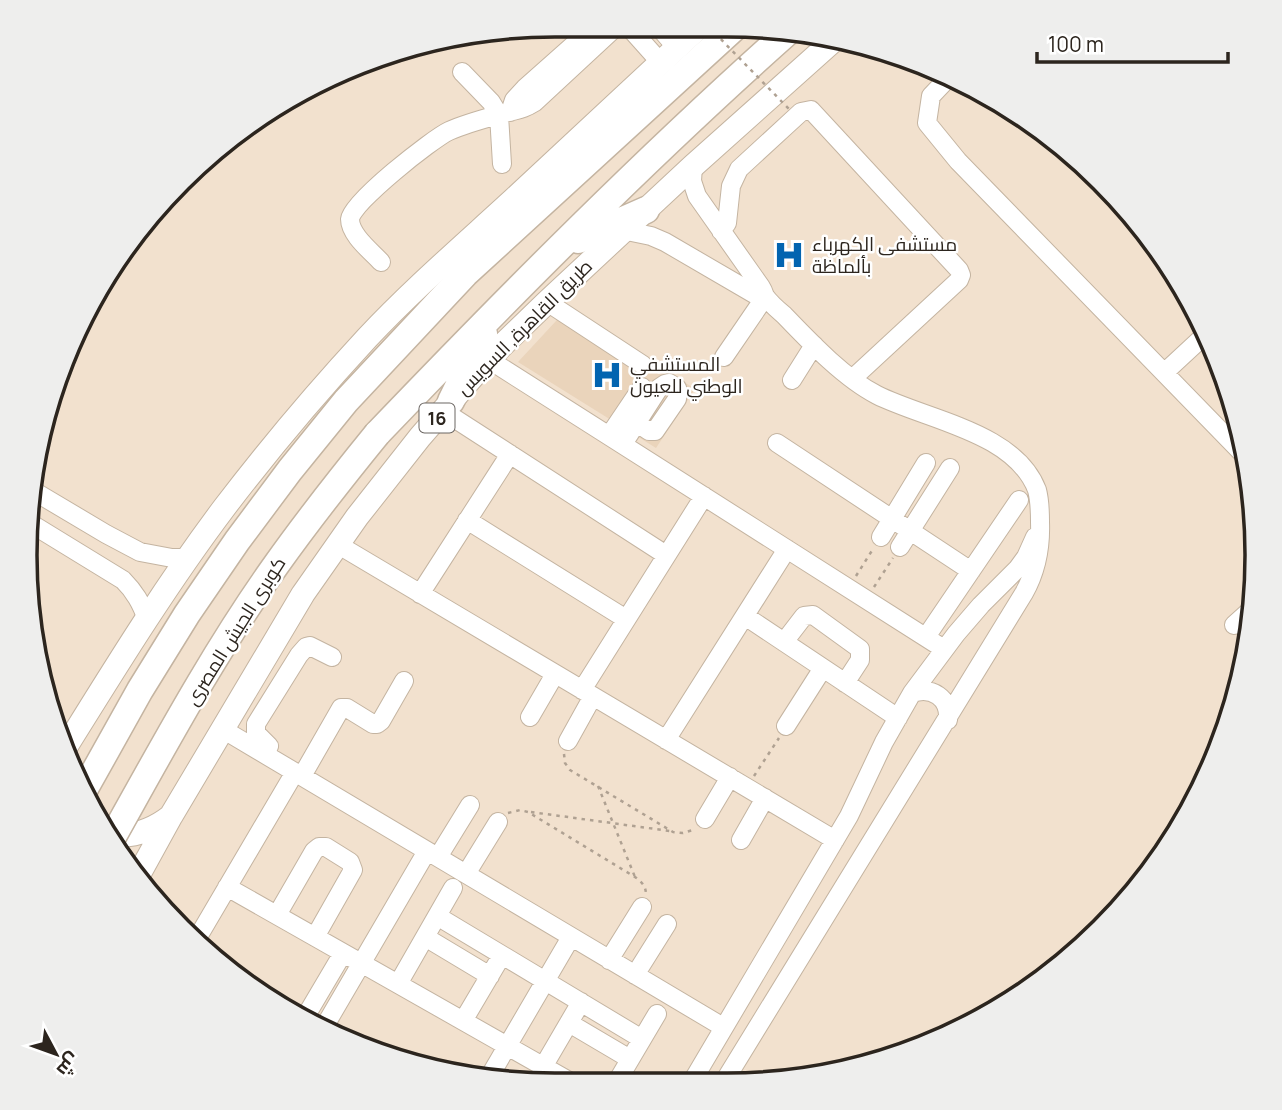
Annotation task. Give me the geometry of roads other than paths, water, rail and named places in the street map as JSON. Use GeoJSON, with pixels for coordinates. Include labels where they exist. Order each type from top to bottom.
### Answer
{"type":"FeatureCollection","features":[{"type":"Feature","properties":{"kind":"highway"},"geometry":{"type":"LineString","coordinates":[[89,782],[194,604],[290,470],[346,401],[465,274],[724,37]]}},
{"type":"Feature","properties":{"kind":"highway","name":"طريق القاهرة, السويس"},"geometry":{"type":"LineString","coordinates":[[377,434],[496,310],[710,101],[779,40]]}},
{"type":"Feature","properties":{"kind":"highway","name":"16"},"geometry":{"type":"LineString","coordinates":[[561,248],[646,210]]}},
{"type":"Feature","properties":{"kind":"highway","name":"16"},"geometry":{"type":"LineString","coordinates":[[447,406],[496,310]]}},
{"type":"Feature","properties":{"kind":"highway","name":"كوبرى الجيش المصرى"},"geometry":{"type":"LineString","coordinates":[[116,831],[229,635],[324,499],[377,434]]}},
{"type":"Feature","properties":{"kind":"main road"},"geometry":{"type":"LineString","coordinates":[[71,739],[147,619],[224,508],[319,392],[419,286],[689,37]]}},
{"type":"Feature","properties":{"kind":"main road","name":"طريق القاهرة, السويس"},"geometry":{"type":"LineString","coordinates":[[142,868],[287,619],[337,544],[399,463],[488,359],[622,230],[826,47]]}},
{"type":"Feature","properties":{"kind":"main road"},"geometry":{"type":"LineString","coordinates":[[119,834],[136,834],[161,824],[171,816]]}},
{"type":"Feature","properties":{"kind":"street"},"geometry":{"type":"LineString","coordinates":[[502,164],[505,113],[525,88],[582,37]]}},
{"type":"Feature","properties":{"kind":"street"},"geometry":{"type":"LineString","coordinates":[[381,262],[355,232],[350,222],[351,215],[366,196],[418,152],[448,132],[505,113],[523,110],[605,37]]}},
{"type":"Feature","properties":{"kind":"street"},"geometry":{"type":"LineString","coordinates":[[643,37],[669,56]]}},
{"type":"Feature","properties":{"kind":"street"},"geometry":{"type":"LineString","coordinates":[[662,37],[669,56]]}},
{"type":"Feature","properties":{"kind":"street"},"geometry":{"type":"LineString","coordinates":[[462,72],[505,113]]}},
{"type":"Feature","properties":{"kind":"street"},"geometry":{"type":"LineString","coordinates":[[942,84],[931,96],[927,123],[958,161],[1233,443]]}},
{"type":"Feature","properties":{"kind":"street"},"geometry":{"type":"LineString","coordinates":[[721,231],[727,223],[731,186],[739,169],[801,112],[811,110],[959,270],[959,280],[852,379]]}},
{"type":"Feature","properties":{"kind":"street"},"geometry":{"type":"LineString","coordinates":[[692,166],[692,181],[697,196],[765,296],[814,345],[852,379],[874,393],[981,436],[1005,450],[1028,473],[1041,509],[1039,553],[1029,584],[948,720],[729,1073]]}},
{"type":"Feature","properties":{"kind":"street"},"geometry":{"type":"LineString","coordinates":[[622,230],[665,242],[756,295],[765,296]]}},
{"type":"Feature","properties":{"kind":"street"},"geometry":{"type":"LineString","coordinates":[[724,357],[765,296]]}},
{"type":"Feature","properties":{"kind":"street"},"geometry":{"type":"LineString","coordinates":[[547,302],[643,365]]}},
{"type":"Feature","properties":{"kind":"street"},"geometry":{"type":"LineString","coordinates":[[1166,372],[1199,341]]}},
{"type":"Feature","properties":{"kind":"street"},"geometry":{"type":"LineString","coordinates":[[792,380],[814,345]]}},
{"type":"Feature","properties":{"kind":"street"},"geometry":{"type":"LineString","coordinates":[[488,359],[944,649]]}},
{"type":"Feature","properties":{"kind":"street"},"geometry":{"type":"LineString","coordinates":[[616,440],[642,387]]}},
{"type":"Feature","properties":{"kind":"street"},"geometry":{"type":"LineString","coordinates":[[447,406],[510,454],[666,555]]}},
{"type":"Feature","properties":{"kind":"street"},"geometry":{"type":"LineString","coordinates":[[616,440],[636,423]]}},
{"type":"Feature","properties":{"kind":"street"},"geometry":{"type":"LineString","coordinates":[[777,443],[971,571]]}},
{"type":"Feature","properties":{"kind":"street"},"geometry":{"type":"LineString","coordinates":[[420,594],[510,454]]}},
{"type":"Feature","properties":{"kind":"street"},"geometry":{"type":"LineString","coordinates":[[881,537],[926,463]]}},
{"type":"Feature","properties":{"kind":"street"},"geometry":{"type":"LineString","coordinates":[[900,547],[950,468]]}},
{"type":"Feature","properties":{"kind":"street"},"geometry":{"type":"LineString","coordinates":[[907,494],[926,506]]}},
{"type":"Feature","properties":{"kind":"street"},"geometry":{"type":"LineString","coordinates":[[40,495],[141,552],[172,558],[189,558]]}},
{"type":"Feature","properties":{"kind":"street"},"geometry":{"type":"LineString","coordinates":[[568,741],[587,693],[626,619],[704,496]]}},
{"type":"Feature","properties":{"kind":"street"},"geometry":{"type":"LineString","coordinates":[[926,637],[1020,500]]}},
{"type":"Feature","properties":{"kind":"street"},"geometry":{"type":"LineString","coordinates":[[467,520],[626,619]]}},
{"type":"Feature","properties":{"kind":"street"},"geometry":{"type":"LineString","coordinates":[[697,1073],[835,839],[912,694],[944,649],[981,605],[1018,568],[1032,546],[1040,521]]}},
{"type":"Feature","properties":{"kind":"street"},"geometry":{"type":"LineString","coordinates":[[38,528],[123,580],[142,604],[147,619]]}},
{"type":"Feature","properties":{"kind":"street"},"geometry":{"type":"LineString","coordinates":[[90,559],[106,534]]}},
{"type":"Feature","properties":{"kind":"street"},"geometry":{"type":"LineString","coordinates":[[337,544],[835,839]]}},
{"type":"Feature","properties":{"kind":"street"},"geometry":{"type":"LineString","coordinates":[[666,740],[787,549]]}},
{"type":"Feature","properties":{"kind":"street"},"geometry":{"type":"LineString","coordinates":[[784,642],[804,616],[813,615],[860,649],[860,660],[845,683]]}},
{"type":"Feature","properties":{"kind":"street"},"geometry":{"type":"LineString","coordinates":[[745,616],[898,718]]}},
{"type":"Feature","properties":{"kind":"street"},"geometry":{"type":"LineString","coordinates":[[1234,625],[1241,618]]}},
{"type":"Feature","properties":{"kind":"street"},"geometry":{"type":"LineString","coordinates":[[265,754],[269,746],[256,733],[256,724],[302,650],[310,646],[332,657]]}},
{"type":"Feature","properties":{"kind":"street"},"geometry":{"type":"LineString","coordinates":[[786,726],[823,668]]}},
{"type":"Feature","properties":{"kind":"street"},"geometry":{"type":"LineString","coordinates":[[530,717],[555,674]]}},
{"type":"Feature","properties":{"kind":"street"},"geometry":{"type":"LineString","coordinates":[[201,933],[341,708],[348,708],[377,724],[404,681]]}},
{"type":"Feature","properties":{"kind":"street"},"geometry":{"type":"LineString","coordinates":[[912,694],[926,690],[939,695],[947,706],[948,720]]}},
{"type":"Feature","properties":{"kind":"street"},"geometry":{"type":"LineString","coordinates":[[223,730],[723,1027]]}},
{"type":"Feature","properties":{"kind":"street"},"geometry":{"type":"LineString","coordinates":[[705,819],[730,777]]}},
{"type":"Feature","properties":{"kind":"street"},"geometry":{"type":"LineString","coordinates":[[741,839],[765,798]]}},
{"type":"Feature","properties":{"kind":"street"},"geometry":{"type":"LineString","coordinates":[[328,1021],[432,854],[470,805]]}},
{"type":"Feature","properties":{"kind":"street"},"geometry":{"type":"LineString","coordinates":[[466,874],[498,822]]}},
{"type":"Feature","properties":{"kind":"street"},"geometry":{"type":"LineString","coordinates":[[277,915],[314,851],[319,847],[326,847],[351,862],[354,870],[315,937]]}},
{"type":"Feature","properties":{"kind":"street"},"geometry":{"type":"LineString","coordinates":[[227,887],[554,1073]]}},
{"type":"Feature","properties":{"kind":"street"},"geometry":{"type":"LineString","coordinates":[[398,984],[453,888]]}},
{"type":"Feature","properties":{"kind":"street"},"geometry":{"type":"LineString","coordinates":[[609,960],[642,907]]}},
{"type":"Feature","properties":{"kind":"street"},"geometry":{"type":"LineString","coordinates":[[437,916],[642,1039]]}},
{"type":"Feature","properties":{"kind":"street"},"geometry":{"type":"LineString","coordinates":[[635,975],[667,924]]}},
{"type":"Feature","properties":{"kind":"street"},"geometry":{"type":"LineString","coordinates":[[425,937],[490,975]]}},
{"type":"Feature","properties":{"kind":"street"},"geometry":{"type":"LineString","coordinates":[[494,1070],[571,937]]}},
{"type":"Feature","properties":{"kind":"street"},"geometry":{"type":"LineString","coordinates":[[309,1011],[343,953]]}},
{"type":"Feature","properties":{"kind":"street"},"geometry":{"type":"LineString","coordinates":[[463,1021],[502,955]]}},
{"type":"Feature","properties":{"kind":"street"},"geometry":{"type":"LineString","coordinates":[[543,1067],[581,1002]]}},
{"type":"Feature","properties":{"kind":"street"},"geometry":{"type":"LineString","coordinates":[[622,1073],[657,1014]]}},
{"type":"Feature","properties":{"kind":"street"},"geometry":{"type":"LineString","coordinates":[[569,1023],[630,1059]]}},
{"type":"Feature","properties":{"kind":"place","name":"مستشفى الكهرباء بألماظة"},"geometry":{"type":"Point","coordinates":[789,255]}},
{"type":"Feature","properties":{"kind":"place","name":"المستشفي الوطني للعيون"},"geometry":{"type":"Point","coordinates":[607,375]}}]}
